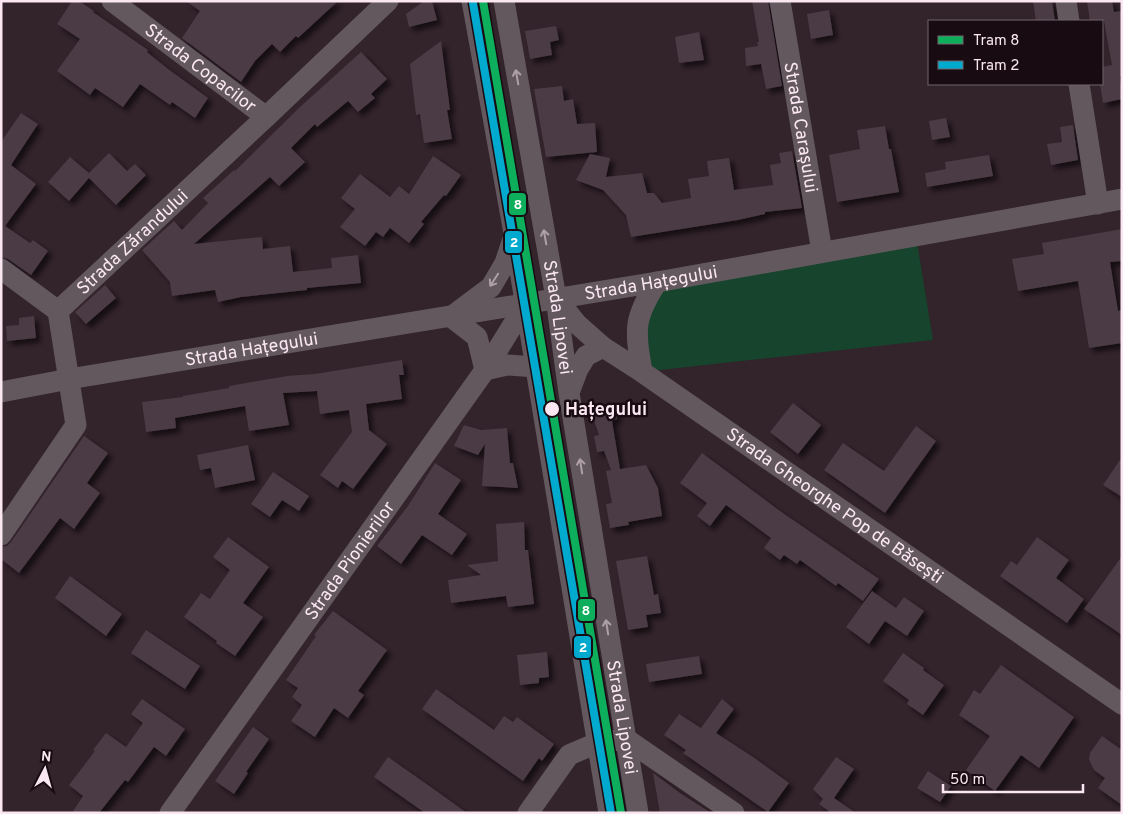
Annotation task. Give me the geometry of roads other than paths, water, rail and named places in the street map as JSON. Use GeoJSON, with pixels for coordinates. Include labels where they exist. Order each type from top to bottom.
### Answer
{"type":"FeatureCollection","features":[{"type":"Feature","properties":{"kind":"street","name":"Strada Copacilor"},"geometry":{"type":"LineString","coordinates":[[112,1],[266,117]]}},
{"type":"Feature","properties":{"kind":"street","name":"Strada Zărandului"},"geometry":{"type":"LineString","coordinates":[[58,311],[388,1]]}},
{"type":"Feature","properties":{"kind":"street","name":"Strada Lipovei"},"geometry":{"type":"LineString","coordinates":[[472,1],[526,304],[609,813]]}},
{"type":"Feature","properties":{"kind":"street","name":"Strada Lipovei"},"geometry":{"type":"LineString","coordinates":[[504,1],[556,298],[569,393],[638,813]]}},
{"type":"Feature","properties":{"kind":"street","name":"Strada Carașului"},"geometry":{"type":"LineString","coordinates":[[780,1],[822,252]]}},
{"type":"Feature","properties":{"kind":"street"},"geometry":{"type":"LineString","coordinates":[[1066,1],[1069,20]]}},
{"type":"Feature","properties":{"kind":"street"},"geometry":{"type":"LineString","coordinates":[[1079,85],[1098,204]]}},
{"type":"Feature","properties":{"kind":"street","name":"Strada Hațegului"},"geometry":{"type":"LineString","coordinates":[[1,392],[69,379],[657,282],[1122,199]]}},
{"type":"Feature","properties":{"kind":"street"},"geometry":{"type":"LineString","coordinates":[[514,236],[505,263],[491,286],[451,317],[477,337],[485,370],[507,364],[536,367]]}},
{"type":"Feature","properties":{"kind":"street"},"geometry":{"type":"LineString","coordinates":[[1,269],[58,311],[76,425],[1,535]]}},
{"type":"Feature","properties":{"kind":"street"},"geometry":{"type":"LineString","coordinates":[[642,372],[636,337],[639,314],[644,301],[657,282]]}},
{"type":"Feature","properties":{"kind":"street","name":"Strada Gheorghe Pop de Băsești"},"geometry":{"type":"LineString","coordinates":[[556,298],[577,324],[603,347],[642,372],[1122,704]]}},
{"type":"Feature","properties":{"kind":"street","name":"Strada Pionierilor"},"geometry":{"type":"LineString","coordinates":[[170,813],[485,370],[526,304]]}},
{"type":"Feature","properties":{"kind":"street"},"geometry":{"type":"LineString","coordinates":[[569,393],[578,369],[586,356],[603,347]]}},
{"type":"Feature","properties":{"kind":"street"},"geometry":{"type":"LineString","coordinates":[[528,813],[569,755],[597,743],[626,739],[734,813]]}},
{"type":"Feature","properties":{"kind":"tram line","name":"8"},"geometry":{"type":"LineString","coordinates":[[483,1],[621,813]]}},
{"type":"Feature","properties":{"kind":"tram line","name":"2"},"geometry":{"type":"LineString","coordinates":[[473,3],[611,813]]}},
{"type":"Feature","properties":{"kind":"place","name":"Hațegului"},"geometry":{"type":"Point","coordinates":[552,409]}}]}
